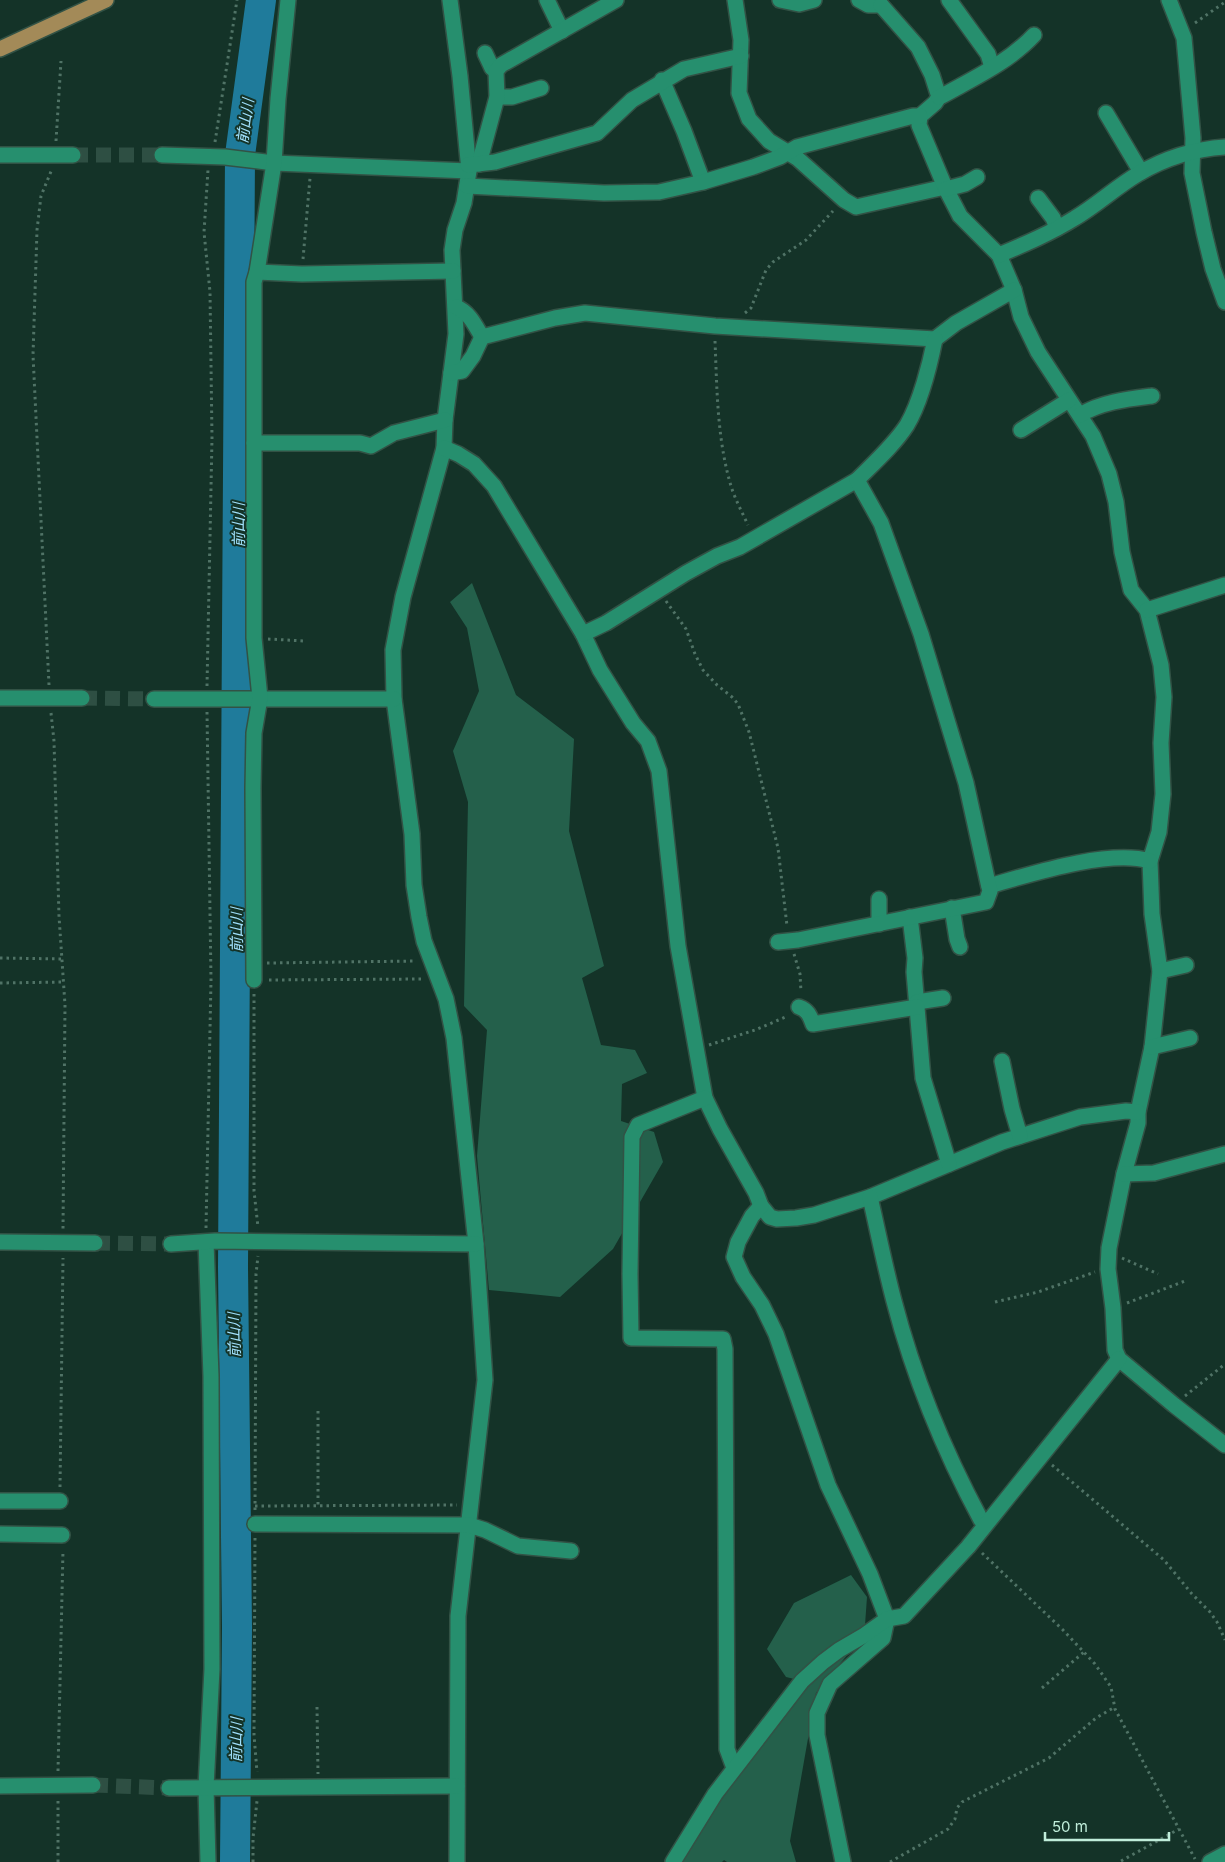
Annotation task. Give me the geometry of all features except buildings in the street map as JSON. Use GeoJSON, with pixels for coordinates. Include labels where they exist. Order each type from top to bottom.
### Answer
{"type":"FeatureCollection","features":[{"type":"Feature","properties":{"kind":"main road"},"geometry":{"type":"LineString","coordinates":[[0,49],[106,0]]}},
{"type":"Feature","properties":{"kind":"street"},"geometry":{"type":"LineString","coordinates":[[254,980],[254,282],[257,272],[271,162],[288,0]]}},
{"type":"Feature","properties":{"kind":"street"},"geometry":{"type":"LineString","coordinates":[[450,0],[471,171]]}},
{"type":"Feature","properties":{"kind":"street"},"geometry":{"type":"LineString","coordinates":[[547,0],[562,31]]}},
{"type":"Feature","properties":{"kind":"street"},"geometry":{"type":"LineString","coordinates":[[735,0],[741,40],[739,93],[743,106],[758,130],[769,141],[787,152],[844,200],[856,207],[965,184],[977,178]]}},
{"type":"Feature","properties":{"kind":"street"},"geometry":{"type":"LineString","coordinates":[[780,0],[800,4],[814,0]]}},
{"type":"Feature","properties":{"kind":"street"},"geometry":{"type":"LineString","coordinates":[[858,0],[868,5],[883,2],[918,47],[932,75],[939,97]]}},
{"type":"Feature","properties":{"kind":"street"},"geometry":{"type":"LineString","coordinates":[[949,0],[988,54],[992,67]]}},
{"type":"Feature","properties":{"kind":"street"},"geometry":{"type":"LineString","coordinates":[[1169,0],[1184,38],[1193,138],[1192,173],[1213,268],[1225,302]]}},
{"type":"Feature","properties":{"kind":"street"},"geometry":{"type":"LineString","coordinates":[[496,72],[501,65],[562,31],[609,1]]}},
{"type":"Feature","properties":{"kind":"street"},"geometry":{"type":"LineString","coordinates":[[162,155],[471,171],[631,194],[659,192],[703,182],[753,167],[780,157],[797,147],[913,116],[920,116],[939,97],[1009,58],[1034,35]]}},
{"type":"Feature","properties":{"kind":"street"},"geometry":{"type":"LineString","coordinates":[[457,1862],[458,1616],[485,1380],[476,1244],[454,1038],[446,998],[424,941],[414,885],[412,834],[394,699],[393,650],[397,622],[444,448],[445,420],[456,334],[456,292],[452,250],[455,230],[464,203],[471,171],[498,97],[496,72],[492,68],[486,53]]}},
{"type":"Feature","properties":{"kind":"street"},"geometry":{"type":"LineString","coordinates":[[471,171],[495,162],[597,133],[632,100],[662,80],[684,69],[741,56]]}},
{"type":"Feature","properties":{"kind":"street"},"geometry":{"type":"LineString","coordinates":[[662,80],[703,182]]}},
{"type":"Feature","properties":{"kind":"street"},"geometry":{"type":"LineString","coordinates":[[498,97],[512,97],[541,88]]}},
{"type":"Feature","properties":{"kind":"street"},"geometry":{"type":"LineString","coordinates":[[1106,113],[1141,172]]}},
{"type":"Feature","properties":{"kind":"street"},"geometry":{"type":"LineString","coordinates":[[920,116],[919,125],[945,188],[960,216],[999,256],[1014,290],[1021,317],[1038,352],[1093,436],[1110,474],[1116,502],[1122,552],[1131,590],[1147,610],[1161,665],[1164,697],[1161,743],[1163,794],[1158,832],[1150,861],[1152,914],[1160,971],[1152,1047],[1138,1112],[1138,1123],[1124,1174],[1109,1253],[1108,1270],[1113,1308],[1115,1350],[1119,1359],[1225,1445]]}},
{"type":"Feature","properties":{"kind":"street"},"geometry":{"type":"LineString","coordinates":[[999,256],[1076,217],[1141,172],[1163,161],[1193,151],[1225,147]]}},
{"type":"Feature","properties":{"kind":"street"},"geometry":{"type":"LineString","coordinates":[[0,155],[73,155]]}},
{"type":"Feature","properties":{"kind":"street"},"geometry":{"type":"LineString","coordinates":[[1038,198],[1053,218],[1057,228]]}},
{"type":"Feature","properties":{"kind":"street"},"geometry":{"type":"LineString","coordinates":[[257,272],[302,274],[453,271]]}},
{"type":"Feature","properties":{"kind":"street"},"geometry":{"type":"LineString","coordinates":[[482,337],[585,312],[715,326],[935,339],[956,323],[1014,290]]}},
{"type":"Feature","properties":{"kind":"street"},"geometry":{"type":"LineString","coordinates":[[456,307],[468,315],[482,337]]}},
{"type":"Feature","properties":{"kind":"street"},"geometry":{"type":"LineString","coordinates":[[451,373],[462,370],[473,356],[482,337]]}},
{"type":"Feature","properties":{"kind":"street"},"geometry":{"type":"LineString","coordinates":[[583,634],[606,623],[658,592],[686,572],[755,539],[857,480],[908,424],[932,354],[935,339]]}},
{"type":"Feature","properties":{"kind":"street"},"geometry":{"type":"LineString","coordinates":[[1080,415],[1090,409],[1133,398],[1152,396]]}},
{"type":"Feature","properties":{"kind":"street"},"geometry":{"type":"LineString","coordinates":[[1021,430],[1069,400]]}},
{"type":"Feature","properties":{"kind":"street"},"geometry":{"type":"LineString","coordinates":[[254,443],[360,443],[371,446],[394,433],[445,420]]}},
{"type":"Feature","properties":{"kind":"street"},"geometry":{"type":"LineString","coordinates":[[444,448],[474,464],[494,486],[583,634],[600,670],[633,723],[648,741],[659,771],[678,946],[705,1098],[756,1193],[761,1206],[770,1217],[777,1219],[814,1215],[870,1197],[1020,1136],[1080,1118],[1118,1112],[1138,1112]]}},
{"type":"Feature","properties":{"kind":"street"},"geometry":{"type":"LineString","coordinates":[[784,941],[986,902],[990,891],[966,783],[921,634],[881,523],[857,480]]}},
{"type":"Feature","properties":{"kind":"street"},"geometry":{"type":"LineString","coordinates":[[1147,610],[1225,585]]}},
{"type":"Feature","properties":{"kind":"street"},"geometry":{"type":"LineString","coordinates":[[0,698],[82,698]]}},
{"type":"Feature","properties":{"kind":"street"},"geometry":{"type":"LineString","coordinates":[[154,699],[394,699]]}},
{"type":"Feature","properties":{"kind":"street"},"geometry":{"type":"LineString","coordinates":[[989,886],[1106,858],[1144,859],[1150,861]]}},
{"type":"Feature","properties":{"kind":"street"},"geometry":{"type":"LineString","coordinates":[[879,899],[879,924]]}},
{"type":"Feature","properties":{"kind":"street"},"geometry":{"type":"LineString","coordinates":[[952,908],[960,947]]}},
{"type":"Feature","properties":{"kind":"street"},"geometry":{"type":"LineString","coordinates":[[910,917],[915,958],[914,972],[923,1078],[949,1164]]}},
{"type":"Feature","properties":{"kind":"street"},"geometry":{"type":"LineString","coordinates":[[1160,971],[1186,965]]}},
{"type":"Feature","properties":{"kind":"street"},"geometry":{"type":"LineString","coordinates":[[799,1007],[805,1009],[810,1014],[814,1024],[917,1005],[943,998]]}},
{"type":"Feature","properties":{"kind":"street"},"geometry":{"type":"LineString","coordinates":[[1152,1047],[1190,1038]]}},
{"type":"Feature","properties":{"kind":"street"},"geometry":{"type":"LineString","coordinates":[[1002,1061],[1020,1136]]}},
{"type":"Feature","properties":{"kind":"street"},"geometry":{"type":"LineString","coordinates":[[705,1098],[638,1125],[632,1137],[631,1338],[723,1340],[725,1349],[727,1750],[734,1768]]}},
{"type":"Feature","properties":{"kind":"street"},"geometry":{"type":"LineString","coordinates":[[1124,1174],[1154,1173],[1225,1154]]}},
{"type":"Feature","properties":{"kind":"street"},"geometry":{"type":"LineString","coordinates":[[870,1197],[894,1301],[917,1373],[941,1439],[957,1476],[981,1520],[986,1523]]}},
{"type":"Feature","properties":{"kind":"street"},"geometry":{"type":"LineString","coordinates":[[761,1206],[752,1216],[738,1242],[734,1257],[743,1277],[762,1305],[776,1334],[828,1485],[870,1574],[887,1619],[883,1638],[830,1684],[816,1713],[817,1735],[843,1862]]}},
{"type":"Feature","properties":{"kind":"street"},"geometry":{"type":"LineString","coordinates":[[208,1862],[213,1787],[211,1241]]}},
{"type":"Feature","properties":{"kind":"street"},"geometry":{"type":"LineString","coordinates":[[171,1244],[211,1241],[476,1244]]}},
{"type":"Feature","properties":{"kind":"street"},"geometry":{"type":"LineString","coordinates":[[0,1242],[95,1243]]}},
{"type":"Feature","properties":{"kind":"street"},"geometry":{"type":"LineString","coordinates":[[673,1862],[715,1794],[802,1682],[839,1650],[887,1619],[904,1616],[968,1547],[1119,1359]]}},
{"type":"Feature","properties":{"kind":"street"},"geometry":{"type":"LineString","coordinates":[[0,1501],[60,1501]]}},
{"type":"Feature","properties":{"kind":"street"},"geometry":{"type":"LineString","coordinates":[[255,1524],[469,1524],[518,1546],[571,1551]]}},
{"type":"Feature","properties":{"kind":"street"},"geometry":{"type":"LineString","coordinates":[[0,1534],[62,1535]]}},
{"type":"Feature","properties":{"kind":"street"},"geometry":{"type":"LineString","coordinates":[[0,1786],[93,1786]]}},
{"type":"Feature","properties":{"kind":"street"},"geometry":{"type":"LineString","coordinates":[[169,1788],[457,1786]]}},
{"type":"Feature","properties":{"kind":"street"},"geometry":{"type":"LineString","coordinates":[[1210,1862],[1225,1854]]}},
{"type":"Feature","properties":{"kind":"path"},"geometry":{"type":"LineString","coordinates":[[211,1241],[209,698],[212,418],[210,292],[204,232],[208,166],[218,157],[215,142],[236,0]]}},
{"type":"Feature","properties":{"kind":"path"},"geometry":{"type":"LineString","coordinates":[[1181,31],[1225,2]]}},
{"type":"Feature","properties":{"kind":"path"},"geometry":{"type":"LineString","coordinates":[[56,144],[61,61]]}},
{"type":"Feature","properties":{"kind":"path"},"geometry":{"type":"LineString","coordinates":[[54,162],[41,196],[37,230],[33,355],[50,698],[54,741],[58,916],[64,982],[60,1501]]}},
{"type":"Feature","properties":{"kind":"path"},"geometry":{"type":"LineString","coordinates":[[302,274],[311,164]]}},
{"type":"Feature","properties":{"kind":"path"},"geometry":{"type":"LineString","coordinates":[[738,315],[747,312],[751,308],[766,270],[773,262],[806,240],[844,200]]}},
{"type":"Feature","properties":{"kind":"path"},"geometry":{"type":"LineString","coordinates":[[715,326],[718,412],[724,457],[731,487],[755,539]]}},
{"type":"Feature","properties":{"kind":"path"},"geometry":{"type":"LineString","coordinates":[[658,592],[673,608],[686,629],[703,670],[738,704],[749,732],[778,848],[784,941],[800,974],[802,997],[798,1012],[755,1030],[696,1048]]}},
{"type":"Feature","properties":{"kind":"path"},"geometry":{"type":"LineString","coordinates":[[254,638],[305,641]]}},
{"type":"Feature","properties":{"kind":"path"},"geometry":{"type":"LineString","coordinates":[[0,958],[63,959]]}},
{"type":"Feature","properties":{"kind":"path"},"geometry":{"type":"LineString","coordinates":[[254,963],[431,960]]}},
{"type":"Feature","properties":{"kind":"path"},"geometry":{"type":"LineString","coordinates":[[253,1862],[256,1274],[254,980],[438,979]]}},
{"type":"Feature","properties":{"kind":"path"},"geometry":{"type":"LineString","coordinates":[[0,983],[64,982]]}},
{"type":"Feature","properties":{"kind":"path"},"geometry":{"type":"LineString","coordinates":[[1109,1253],[1158,1274]]}},
{"type":"Feature","properties":{"kind":"path"},"geometry":{"type":"LineString","coordinates":[[995,1302],[1038,1292],[1108,1270]]}},
{"type":"Feature","properties":{"kind":"path"},"geometry":{"type":"LineString","coordinates":[[1113,1308],[1185,1281]]}},
{"type":"Feature","properties":{"kind":"path"},"geometry":{"type":"LineString","coordinates":[[1174,1405],[1225,1364]]}},
{"type":"Feature","properties":{"kind":"path"},"geometry":{"type":"LineString","coordinates":[[318,1411],[318,1506]]}},
{"type":"Feature","properties":{"kind":"path"},"geometry":{"type":"LineString","coordinates":[[1040,1455],[1164,1560],[1192,1594],[1210,1612],[1225,1640]]}},
{"type":"Feature","properties":{"kind":"path"},"geometry":{"type":"LineString","coordinates":[[255,1506],[471,1506]]}},
{"type":"Feature","properties":{"kind":"path"},"geometry":{"type":"LineString","coordinates":[[58,1862],[62,1535]]}},
{"type":"Feature","properties":{"kind":"path"},"geometry":{"type":"LineString","coordinates":[[968,1547],[987,1557],[1084,1652],[1111,1687],[1115,1709],[1196,1862]]}},
{"type":"Feature","properties":{"kind":"path"},"geometry":{"type":"LineString","coordinates":[[1042,1688],[1084,1652]]}},
{"type":"Feature","properties":{"kind":"path"},"geometry":{"type":"LineString","coordinates":[[317,1707],[318,1787]]}},
{"type":"Feature","properties":{"kind":"path"},"geometry":{"type":"LineString","coordinates":[[890,1862],[948,1829],[955,1819],[957,1808],[962,1802],[1049,1758],[1096,1718],[1116,1707]]}},
{"type":"Feature","properties":{"kind":"path"},"geometry":{"type":"LineString","coordinates":[[1121,1861],[1179,1829]]}},
{"type":"Feature","properties":{"kind":"green space"},"geometry":{"type":"Polygon","coordinates":[[[472,583],[516,695],[574,739],[569,831],[604,966],[582,978],[601,1045],[635,1050],[647,1073],[622,1084],[621,1121],[654,1132],[663,1162],[613,1249],[560,1297],[489,1290],[477,1156],[487,1030],[464,1006],[468,802],[453,751],[479,691],[467,628],[450,602],[472,583]]]}},
{"type":"Feature","properties":{"kind":"green space"},"geometry":{"type":"Polygon","coordinates":[[[851,1575],[867,1597],[865,1625],[849,1636],[848,1654],[816,1693],[790,1841],[796,1862],[727,1862],[724,1860],[722,1862],[679,1862],[720,1794],[807,1682],[786,1677],[767,1649],[794,1603],[851,1575]]]}},
{"type":"Feature","properties":{"kind":"waterway","name":"前山川"},"geometry":{"type":"LineString","coordinates":[[235,1862],[237,1627],[233,1267],[240,155],[261,0]]}},
{"type":"Feature","properties":{"kind":"tunnel"},"geometry":{"type":"LineString","coordinates":[[73,155],[162,155]]}},
{"type":"Feature","properties":{"kind":"tunnel"},"geometry":{"type":"LineString","coordinates":[[82,698],[154,699]]}},
{"type":"Feature","properties":{"kind":"tunnel"},"geometry":{"type":"LineString","coordinates":[[95,1243],[171,1244]]}},
{"type":"Feature","properties":{"kind":"tunnel"},"geometry":{"type":"LineString","coordinates":[[93,1785],[169,1788]]}}]}
